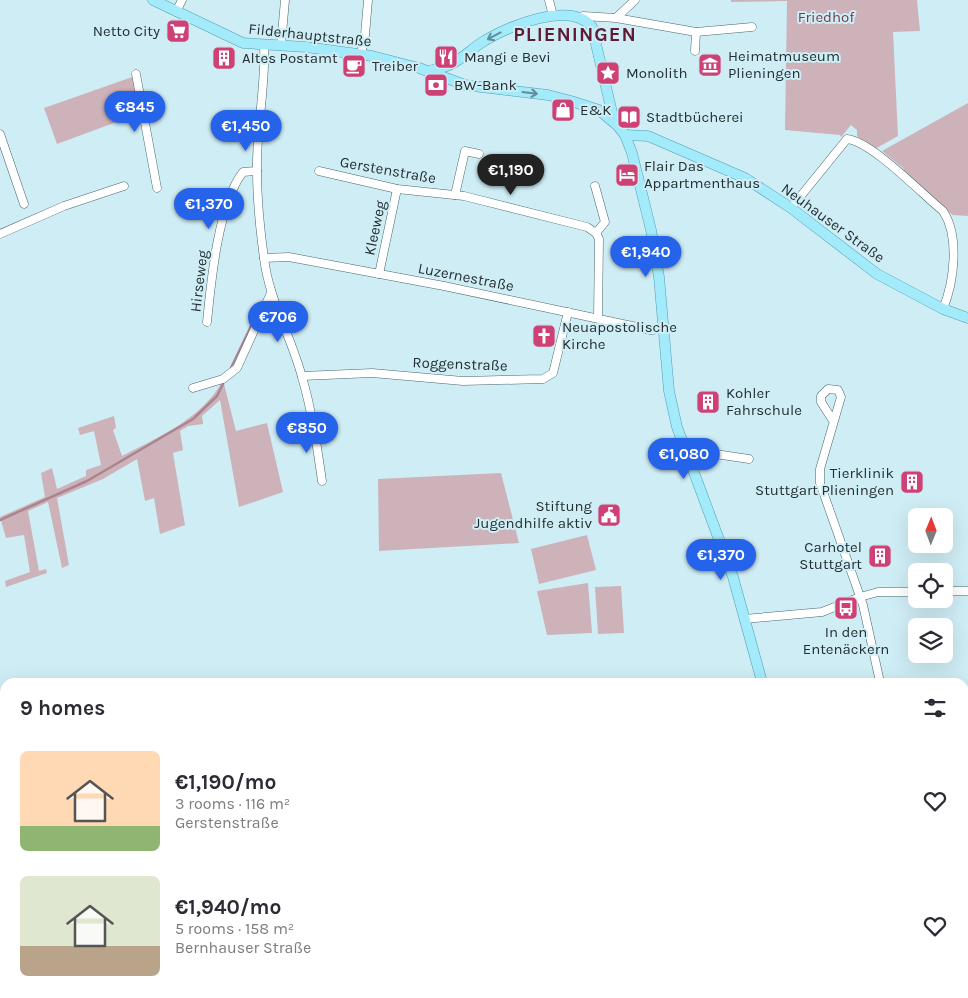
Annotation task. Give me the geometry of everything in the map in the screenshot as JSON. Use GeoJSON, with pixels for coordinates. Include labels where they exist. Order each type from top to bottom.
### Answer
{"type":"FeatureCollection","features":[{"type":"Feature","properties":{"kind":"main road","name":"Filderhauptstraße"},"geometry":{"type":"LineString","coordinates":[[152,0],[232,39],[252,45],[281,45],[361,54],[428,71],[472,87],[548,95],[598,110],[614,121]]}},
{"type":"Feature","properties":{"kind":"main road"},"geometry":{"type":"LineString","coordinates":[[428,71],[450,65],[498,34],[552,12],[571,11],[583,16],[592,27],[614,121],[625,134],[651,230],[657,261],[662,329],[672,406],[686,451],[725,552],[761,678]]}},
{"type":"Feature","properties":{"kind":"main road"},"geometry":{"type":"LineString","coordinates":[[450,65],[454,82]]}},
{"type":"Feature","properties":{"kind":"main road"},"geometry":{"type":"LineString","coordinates":[[598,110],[609,102]]}},
{"type":"Feature","properties":{"kind":"main road","name":"Neuhauser Straße"},"geometry":{"type":"LineString","coordinates":[[625,134],[640,134],[659,140],[745,178],[792,208],[877,274],[943,309],[968,318]]}},
{"type":"Feature","properties":{"kind":"street"},"geometry":{"type":"LineString","coordinates":[[176,12],[182,0]]}},
{"type":"Feature","properties":{"kind":"street"},"geometry":{"type":"LineString","coordinates":[[281,45],[285,0]]}},
{"type":"Feature","properties":{"kind":"street"},"geometry":{"type":"LineString","coordinates":[[361,54],[365,35],[368,0]]}},
{"type":"Feature","properties":{"kind":"street"},"geometry":{"type":"LineString","coordinates":[[549,0],[552,12]]}},
{"type":"Feature","properties":{"kind":"street"},"geometry":{"type":"LineString","coordinates":[[616,18],[635,0]]}},
{"type":"Feature","properties":{"kind":"street"},"geometry":{"type":"LineString","coordinates":[[583,16],[616,18],[690,33],[752,28]]}},
{"type":"Feature","properties":{"kind":"street"},"geometry":{"type":"LineString","coordinates":[[592,27],[602,17]]}},
{"type":"Feature","properties":{"kind":"street"},"geometry":{"type":"LineString","coordinates":[[695,51],[696,32]]}},
{"type":"Feature","properties":{"kind":"street"},"geometry":{"type":"LineString","coordinates":[[264,45],[265,70],[260,107],[257,170],[264,258],[271,294],[302,376],[313,424],[322,481]]}},
{"type":"Feature","properties":{"kind":"street"},"geometry":{"type":"LineString","coordinates":[[136,74],[157,188]]}},
{"type":"Feature","properties":{"kind":"street"},"geometry":{"type":"LineString","coordinates":[[0,134],[24,204]]}},
{"type":"Feature","properties":{"kind":"street"},"geometry":{"type":"LineString","coordinates":[[792,208],[847,139],[856,140],[875,152],[943,211],[950,222],[953,232],[952,280],[943,309]]}},
{"type":"Feature","properties":{"kind":"street"},"geometry":{"type":"LineString","coordinates":[[455,195],[465,151],[479,154]]}},
{"type":"Feature","properties":{"kind":"street","name":"Hirseweg"},"geometry":{"type":"LineString","coordinates":[[207,322],[213,261],[222,224],[237,180],[243,172],[257,170]]}},
{"type":"Feature","properties":{"kind":"street","name":"Gerstenstraße"},"geometry":{"type":"LineString","coordinates":[[319,171],[397,189],[455,195],[587,227],[596,233]]}},
{"type":"Feature","properties":{"kind":"street"},"geometry":{"type":"LineString","coordinates":[[0,234],[64,206],[124,186]]}},
{"type":"Feature","properties":{"kind":"street"},"geometry":{"type":"LineString","coordinates":[[595,186],[605,222],[596,233],[598,239],[598,318]]}},
{"type":"Feature","properties":{"kind":"street","name":"Kleeweg"},"geometry":{"type":"LineString","coordinates":[[379,274],[397,189]]}},
{"type":"Feature","properties":{"kind":"street","name":"Luzernestraße"},"geometry":{"type":"LineString","coordinates":[[264,258],[289,258],[379,274],[651,330],[662,329]]}},
{"type":"Feature","properties":{"kind":"street"},"geometry":{"type":"LineString","coordinates":[[193,388],[223,379],[237,368],[271,294]]}},
{"type":"Feature","properties":{"kind":"street","name":"Roggenstraße"},"geometry":{"type":"LineString","coordinates":[[302,376],[372,373],[463,381],[543,379],[553,373],[568,312]]}},
{"type":"Feature","properties":{"kind":"street"},"geometry":{"type":"LineString","coordinates":[[832,419],[820,469],[820,483],[860,597],[879,678]]}},
{"type":"Feature","properties":{"kind":"street"},"geometry":{"type":"LineString","coordinates":[[686,451],[695,450],[749,459]]}},
{"type":"Feature","properties":{"kind":"street"},"geometry":{"type":"LineString","coordinates":[[953,592],[968,591]]}},
{"type":"Feature","properties":{"kind":"street"},"geometry":{"type":"LineString","coordinates":[[744,619],[822,612],[833,610],[860,597],[878,592],[908,592]]}},
{"type":"Feature","properties":{"kind":"green space","name":"Friedhof"},"geometry":{"type":"Polygon","coordinates":[[[731,0],[917,0],[920,31],[893,32],[898,136],[875,149],[857,136],[857,130],[851,125],[841,137],[840,135],[785,130],[787,1],[731,2],[731,0]]]}},
{"type":"Feature","properties":{"kind":"green space"},"geometry":{"type":"Polygon","coordinates":[[[135,76],[141,113],[57,144],[44,108],[135,76]]]}},
{"type":"Feature","properties":{"kind":"green space"},"geometry":{"type":"Polygon","coordinates":[[[968,103],[968,216],[953,215],[910,183],[903,168],[882,151],[968,103]]]}},
{"type":"Feature","properties":{"kind":"green space"},"geometry":{"type":"Polygon","coordinates":[[[223,380],[236,431],[267,423],[283,492],[239,507],[220,400],[202,416],[203,424],[188,426],[180,431],[183,450],[173,453],[185,525],[160,534],[154,498],[145,501],[137,459],[103,479],[57,498],[69,565],[62,568],[48,502],[28,511],[39,571],[46,569],[47,573],[6,587],[5,581],[30,572],[24,535],[6,538],[0,517],[45,497],[41,473],[52,468],[57,489],[86,476],[86,470],[101,465],[94,431],[80,435],[78,428],[114,416],[116,428],[113,430],[122,456],[165,434],[192,416],[204,405],[223,380]]]}},
{"type":"Feature","properties":{"kind":"green space"},"geometry":{"type":"Polygon","coordinates":[[[501,473],[519,543],[379,551],[378,479],[501,473]]]}},
{"type":"Feature","properties":{"kind":"green space"},"geometry":{"type":"Polygon","coordinates":[[[587,535],[596,570],[539,584],[531,549],[587,535]]]}},
{"type":"Feature","properties":{"kind":"green space"},"geometry":{"type":"Polygon","coordinates":[[[588,583],[592,633],[547,635],[537,591],[588,583]]]}},
{"type":"Feature","properties":{"kind":"green space"},"geometry":{"type":"Polygon","coordinates":[[[621,586],[624,633],[598,634],[595,587],[621,586]]]}},
{"type":"Feature","properties":{"kind":"waterway"},"geometry":{"type":"LineString","coordinates":[[231,368],[262,303]]}},
{"type":"Feature","properties":{"kind":"waterway"},"geometry":{"type":"LineString","coordinates":[[0,520],[87,481],[193,419],[217,396],[223,384]]}},
{"type":"Feature","properties":{"kind":"place","name":"Netto City"},"geometry":{"type":"Point","coordinates":[178,31]}},
{"type":"Feature","properties":{"kind":"place","name":"Mangi e Bevi"},"geometry":{"type":"Point","coordinates":[446,57]}},
{"type":"Feature","properties":{"kind":"place","name":"Altes Postamt"},"geometry":{"type":"Point","coordinates":[224,58]}},
{"type":"Feature","properties":{"kind":"place","name":"Heimatmuseum Plieningen"},"geometry":{"type":"Point","coordinates":[710,65]}},
{"type":"Feature","properties":{"kind":"place","name":"Treiber"},"geometry":{"type":"Point","coordinates":[354,66]}},
{"type":"Feature","properties":{"kind":"place","name":"Monolith"},"geometry":{"type":"Point","coordinates":[608,73]}},
{"type":"Feature","properties":{"kind":"place","name":"BW-Bank"},"geometry":{"type":"Point","coordinates":[436,85]}},
{"type":"Feature","properties":{"kind":"place","name":"E&K"},"geometry":{"type":"Point","coordinates":[563,110]}},
{"type":"Feature","properties":{"kind":"place","name":"Stadtbücherei"},"geometry":{"type":"Point","coordinates":[629,117]}},
{"type":"Feature","properties":{"kind":"place","name":"Flair Das Appartmenthaus"},"geometry":{"type":"Point","coordinates":[627,175]}},
{"type":"Feature","properties":{"kind":"place","name":"Neuapostolische Kirche"},"geometry":{"type":"Point","coordinates":[544,336]}},
{"type":"Feature","properties":{"kind":"place","name":"Kohler Fahrschule"},"geometry":{"type":"Point","coordinates":[708,402]}},
{"type":"Feature","properties":{"kind":"place","name":"Tierklinik Stuttgart Plieningen"},"geometry":{"type":"Point","coordinates":[912,482]}},
{"type":"Feature","properties":{"kind":"place","name":"Stiftung Jugendhilfe aktiv"},"geometry":{"type":"Point","coordinates":[609,515]}},
{"type":"Feature","properties":{"kind":"place","name":"Carhotel Stuttgart"},"geometry":{"type":"Point","coordinates":[880,556]}},
{"type":"Feature","properties":{"kind":"place","name":"In den Entenäckern"},"geometry":{"type":"Point","coordinates":[846,608]}},
{"type":"Feature","properties":{"kind":"district","name":"PLIENINGEN"},"geometry":{"type":"Point","coordinates":[575,34]}}]}
